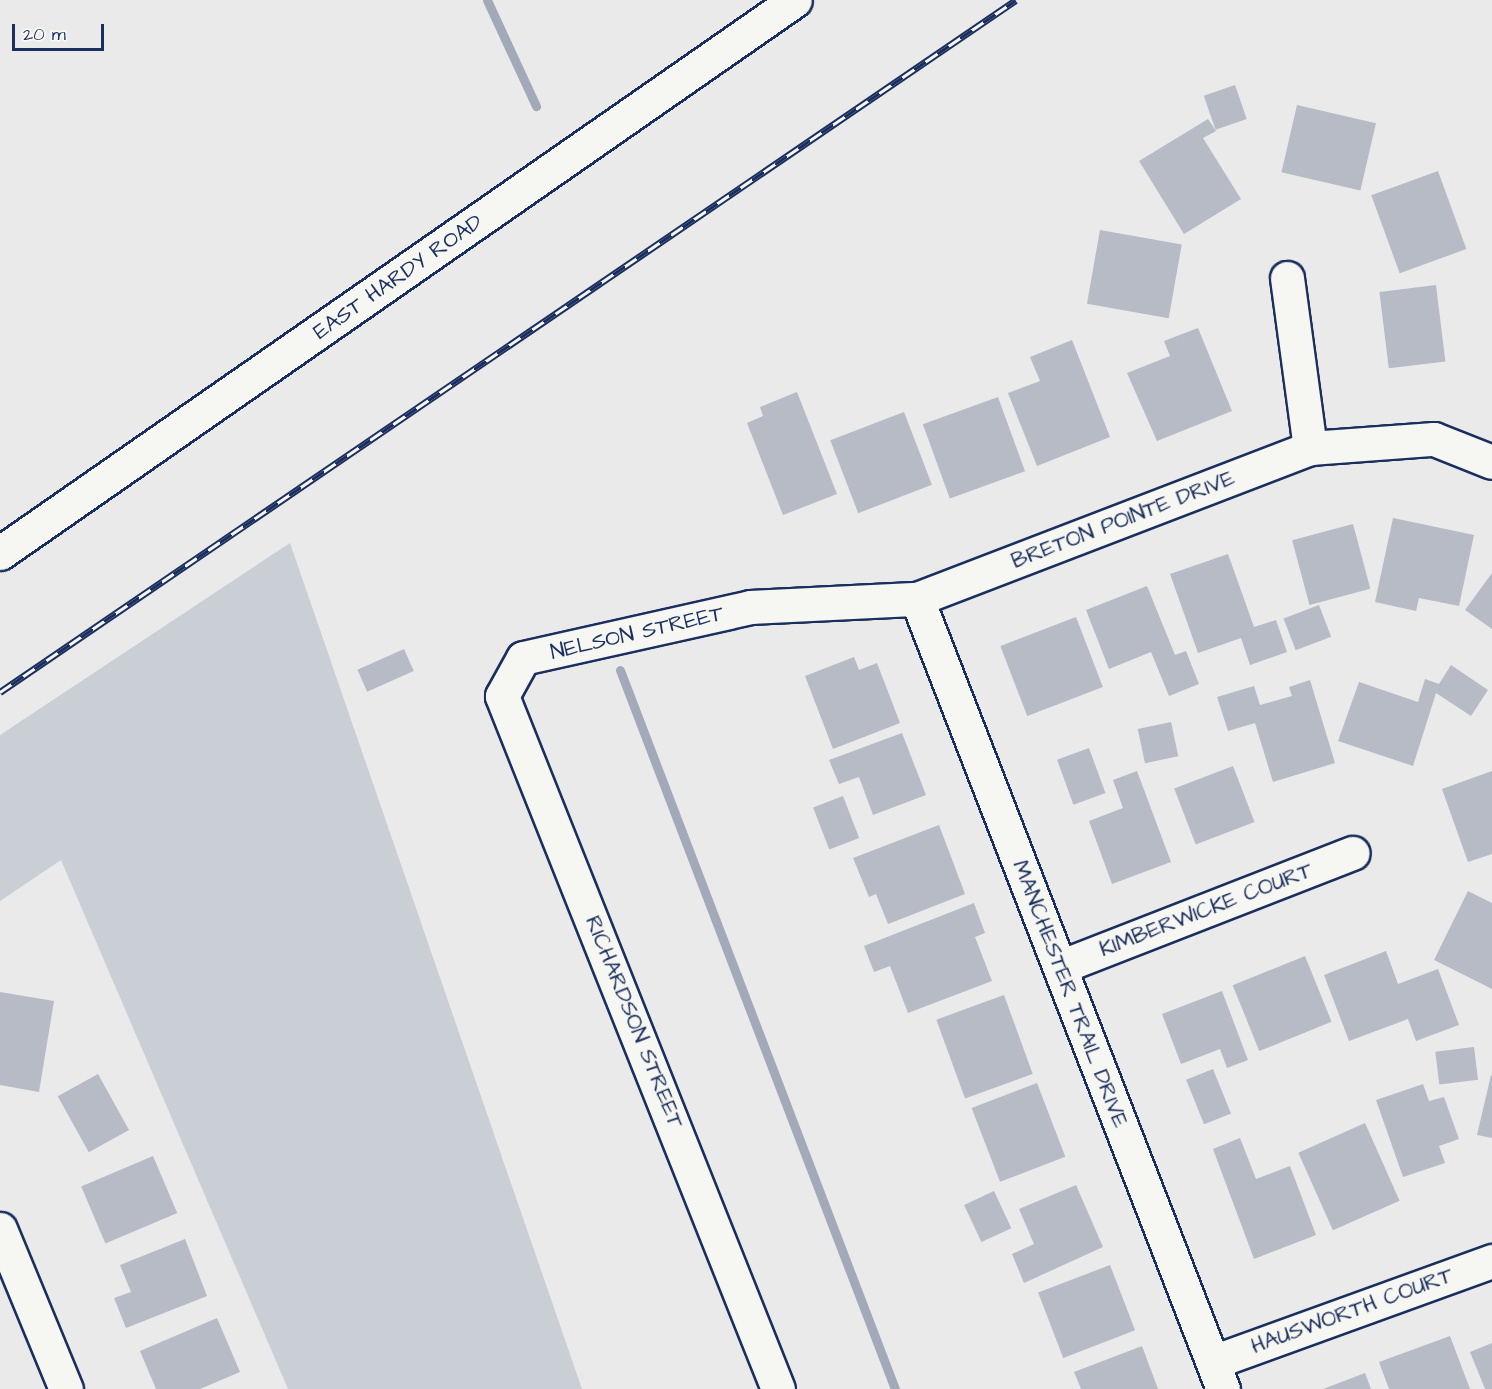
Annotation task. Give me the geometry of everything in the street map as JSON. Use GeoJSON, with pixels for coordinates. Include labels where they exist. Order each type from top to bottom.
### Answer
{"type":"FeatureCollection","features":[{"type":"Feature","properties":{"kind":"street","name":"EAST HARDY ROAD"},"geometry":{"type":"LineString","coordinates":[[0,554],[795,0]]}},
{"type":"Feature","properties":{"kind":"street"},"geometry":{"type":"LineString","coordinates":[[1287,278],[1310,448]]}},
{"type":"Feature","properties":{"kind":"street","name":"BRETON POINTE DRIVE"},"geometry":{"type":"LineString","coordinates":[[751,607],[917,599],[1310,448],[1434,439],[1492,462]]}},
{"type":"Feature","properties":{"kind":"street","name":"MANCHESTER TRAIL DRIVE"},"geometry":{"type":"LineString","coordinates":[[917,599],[1218,1376]]}},
{"type":"Feature","properties":{"kind":"street","name":"NELSON STREET"},"geometry":{"type":"LineString","coordinates":[[523,658],[751,607]]}},
{"type":"Feature","properties":{"kind":"street","name":"RICHARDSON STREET"},"geometry":{"type":"LineString","coordinates":[[523,658],[502,696],[778,1389]]}},
{"type":"Feature","properties":{"kind":"street","name":"KIMBERWICKE COURT"},"geometry":{"type":"LineString","coordinates":[[1060,968],[1353,853]]}},
{"type":"Feature","properties":{"kind":"street"},"geometry":{"type":"LineString","coordinates":[[0,1229],[66,1389]]}},
{"type":"Feature","properties":{"kind":"street","name":"HAUSWORTH COURT"},"geometry":{"type":"LineString","coordinates":[[1218,1376],[1492,1261]]}},
{"type":"Feature","properties":{"kind":"shaded area"},"geometry":{"type":"Polygon","coordinates":[[[290,543],[582,1389],[288,1389],[61,860],[0,901],[0,735],[290,543]]]}},
{"type":"Feature","properties":{"kind":"building"},"geometry":{"type":"Polygon","coordinates":[[[1235,85],[1247,119],[1216,130],[1204,96],[1235,85]]]}},
{"type":"Feature","properties":{"kind":"building"},"geometry":{"type":"Polygon","coordinates":[[[1297,105],[1376,123],[1360,190],[1281,172],[1297,105]]]}},
{"type":"Feature","properties":{"kind":"building"},"geometry":{"type":"Polygon","coordinates":[[[1208,119],[1216,131],[1203,138],[1241,199],[1184,234],[1139,161],[1208,119]]]}},
{"type":"Feature","properties":{"kind":"building"},"geometry":{"type":"Polygon","coordinates":[[[1438,171],[1466,249],[1400,273],[1371,195],[1438,171]]]}},
{"type":"Feature","properties":{"kind":"building"},"geometry":{"type":"Polygon","coordinates":[[[1100,230],[1182,244],[1169,318],[1087,304],[1100,230]]]}},
{"type":"Feature","properties":{"kind":"building"},"geometry":{"type":"Polygon","coordinates":[[[1436,285],[1445,361],[1389,368],[1379,292],[1436,285]]]}},
{"type":"Feature","properties":{"kind":"building"},"geometry":{"type":"Polygon","coordinates":[[[1198,328],[1232,411],[1157,441],[1127,373],[1170,356],[1164,341],[1198,328]]]}},
{"type":"Feature","properties":{"kind":"building"},"geometry":{"type":"Polygon","coordinates":[[[1072,340],[1110,437],[1037,466],[1008,393],[1040,381],[1030,357],[1072,340]]]}},
{"type":"Feature","properties":{"kind":"building"},"geometry":{"type":"Polygon","coordinates":[[[797,392],[837,494],[783,515],[747,423],[763,416],[760,407],[797,392]]]}},
{"type":"Feature","properties":{"kind":"building"},"geometry":{"type":"Polygon","coordinates":[[[998,397],[1025,471],[950,499],[923,424],[998,397]]]}},
{"type":"Feature","properties":{"kind":"building"},"geometry":{"type":"Polygon","coordinates":[[[904,412],[932,485],[858,513],[830,440],[904,412]]]}},
{"type":"Feature","properties":{"kind":"building"},"geometry":{"type":"Polygon","coordinates":[[[1393,518],[1474,535],[1459,606],[1419,598],[1416,611],[1375,602],[1393,518]]]}},
{"type":"Feature","properties":{"kind":"building"},"geometry":{"type":"Polygon","coordinates":[[[1353,524],[1370,589],[1309,605],[1292,540],[1353,524]]]}},
{"type":"Feature","properties":{"kind":"building"},"geometry":{"type":"Polygon","coordinates":[[[1228,554],[1254,627],[1276,620],[1287,652],[1250,665],[1241,638],[1198,653],[1170,574],[1228,554]]]}},
{"type":"Feature","properties":{"kind":"building"},"geometry":{"type":"Polygon","coordinates":[[[1492,573],[1492,629],[1465,610],[1492,573]]]}},
{"type":"Feature","properties":{"kind":"building"},"geometry":{"type":"Polygon","coordinates":[[[1147,586],[1175,655],[1186,651],[1199,684],[1169,696],[1151,652],[1109,669],[1086,610],[1147,586]]]}},
{"type":"Feature","properties":{"kind":"building"},"geometry":{"type":"Polygon","coordinates":[[[1319,605],[1331,637],[1296,650],[1284,619],[1319,605]]]}},
{"type":"Feature","properties":{"kind":"building"},"geometry":{"type":"Polygon","coordinates":[[[1076,617],[1103,687],[1027,716],[1000,646],[1076,617]]]}},
{"type":"Feature","properties":{"kind":"building"},"geometry":{"type":"Polygon","coordinates":[[[404,649],[414,671],[367,692],[357,670],[404,649]]]}},
{"type":"Feature","properties":{"kind":"building"},"geometry":{"type":"Polygon","coordinates":[[[854,657],[859,670],[877,663],[900,723],[833,749],[805,676],[854,657]]]}},
{"type":"Feature","properties":{"kind":"building"},"geometry":{"type":"Polygon","coordinates":[[[1451,665],[1488,690],[1471,716],[1436,693],[1413,766],[1338,741],[1359,682],[1418,702],[1425,679],[1439,684],[1451,665]]]}},
{"type":"Feature","properties":{"kind":"building"},"geometry":{"type":"Polygon","coordinates":[[[1310,680],[1335,763],[1273,782],[1255,723],[1228,731],[1217,697],[1254,686],[1260,705],[1292,696],[1289,687],[1310,680]]]}},
{"type":"Feature","properties":{"kind":"building"},"geometry":{"type":"Polygon","coordinates":[[[1171,722],[1178,756],[1145,763],[1138,729],[1171,722]]]}},
{"type":"Feature","properties":{"kind":"building"},"geometry":{"type":"Polygon","coordinates":[[[902,733],[926,795],[873,815],[859,777],[839,784],[829,760],[902,733]]]}},
{"type":"Feature","properties":{"kind":"building"},"geometry":{"type":"Polygon","coordinates":[[[1089,748],[1105,793],[1073,805],[1057,760],[1089,748]]]}},
{"type":"Feature","properties":{"kind":"building"},"geometry":{"type":"Polygon","coordinates":[[[1233,766],[1255,822],[1196,845],[1174,789],[1233,766]]]}},
{"type":"Feature","properties":{"kind":"building"},"geometry":{"type":"Polygon","coordinates":[[[1137,771],[1171,862],[1112,884],[1089,821],[1123,808],[1113,780],[1137,771]]]}},
{"type":"Feature","properties":{"kind":"building"},"geometry":{"type":"Polygon","coordinates":[[[1492,771],[1492,854],[1468,862],[1442,789],[1492,771]]]}},
{"type":"Feature","properties":{"kind":"building"},"geometry":{"type":"Polygon","coordinates":[[[843,796],[859,838],[829,849],[813,807],[843,796]]]}},
{"type":"Feature","properties":{"kind":"building"},"geometry":{"type":"Polygon","coordinates":[[[939,825],[965,894],[888,924],[876,894],[869,897],[853,858],[939,825]]]}},
{"type":"Feature","properties":{"kind":"building"},"geometry":{"type":"Polygon","coordinates":[[[1468,891],[1492,903],[1492,989],[1434,960],[1468,891]]]}},
{"type":"Feature","properties":{"kind":"building"},"geometry":{"type":"Polygon","coordinates":[[[974,903],[985,933],[975,937],[992,981],[908,1013],[890,966],[874,972],[864,946],[974,903]]]}},
{"type":"Feature","properties":{"kind":"building"},"geometry":{"type":"Polygon","coordinates":[[[1386,951],[1398,984],[1438,969],[1459,1025],[1416,1041],[1408,1019],[1349,1041],[1324,975],[1386,951]]]}},
{"type":"Feature","properties":{"kind":"building"},"geometry":{"type":"Polygon","coordinates":[[[1305,956],[1332,1022],[1259,1051],[1233,985],[1305,956]]]}},
{"type":"Feature","properties":{"kind":"building"},"geometry":{"type":"Polygon","coordinates":[[[1222,991],[1248,1060],[1227,1068],[1220,1049],[1181,1064],[1162,1014],[1222,991]]]}},
{"type":"Feature","properties":{"kind":"building"},"geometry":{"type":"Polygon","coordinates":[[[0,992],[54,1001],[39,1092],[0,1085],[0,992]]]}},
{"type":"Feature","properties":{"kind":"building"},"geometry":{"type":"Polygon","coordinates":[[[1004,995],[1033,1074],[965,1099],[936,1020],[1004,995]]]}},
{"type":"Feature","properties":{"kind":"building"},"geometry":{"type":"Polygon","coordinates":[[[1474,1047],[1478,1080],[1439,1085],[1435,1052],[1474,1047]]]}},
{"type":"Feature","properties":{"kind":"building"},"geometry":{"type":"Polygon","coordinates":[[[1213,1069],[1231,1114],[1204,1124],[1186,1080],[1213,1069]]]}},
{"type":"Feature","properties":{"kind":"building"},"geometry":{"type":"Polygon","coordinates":[[[98,1074],[129,1130],[89,1152],[58,1096],[98,1074]]]}},
{"type":"Feature","properties":{"kind":"building"},"geometry":{"type":"Polygon","coordinates":[[[1492,1076],[1492,1138],[1477,1135],[1492,1076]]]}},
{"type":"Feature","properties":{"kind":"building"},"geometry":{"type":"Polygon","coordinates":[[[1037,1083],[1065,1157],[1000,1182],[972,1108],[1037,1083]]]}},
{"type":"Feature","properties":{"kind":"building"},"geometry":{"type":"Polygon","coordinates":[[[1423,1084],[1429,1101],[1444,1097],[1459,1139],[1439,1146],[1445,1163],[1403,1177],[1376,1100],[1423,1084]]]}},
{"type":"Feature","properties":{"kind":"building"},"geometry":{"type":"Polygon","coordinates":[[[1365,1123],[1400,1201],[1333,1230],[1298,1153],[1365,1123]]]}},
{"type":"Feature","properties":{"kind":"building"},"geometry":{"type":"Polygon","coordinates":[[[1240,1138],[1256,1179],[1290,1166],[1316,1235],[1254,1259],[1213,1149],[1240,1138]]]}},
{"type":"Feature","properties":{"kind":"building"},"geometry":{"type":"Polygon","coordinates":[[[153,1156],[177,1213],[105,1244],[81,1186],[153,1156]]]}},
{"type":"Feature","properties":{"kind":"building"},"geometry":{"type":"Polygon","coordinates":[[[1076,1185],[1103,1247],[1024,1283],[1012,1254],[1034,1244],[1019,1209],[1076,1185]]]}},
{"type":"Feature","properties":{"kind":"building"},"geometry":{"type":"Polygon","coordinates":[[[994,1191],[1011,1228],[981,1242],[964,1205],[994,1191]]]}},
{"type":"Feature","properties":{"kind":"building"},"geometry":{"type":"Polygon","coordinates":[[[185,1239],[207,1296],[126,1328],[114,1298],[131,1292],[120,1265],[185,1239]]]}},
{"type":"Feature","properties":{"kind":"building"},"geometry":{"type":"Polygon","coordinates":[[[1110,1265],[1135,1330],[1063,1358],[1038,1293],[1110,1265]]]}},
{"type":"Feature","properties":{"kind":"building"},"geometry":{"type":"Polygon","coordinates":[[[217,1318],[240,1372],[200,1389],[156,1389],[140,1351],[217,1318]]]}},
{"type":"Feature","properties":{"kind":"building"},"geometry":{"type":"Polygon","coordinates":[[[1450,1336],[1470,1389],[1389,1389],[1379,1362],[1450,1336]]]}},
{"type":"Feature","properties":{"kind":"building"},"geometry":{"type":"Polygon","coordinates":[[[1492,1343],[1492,1389],[1485,1389],[1470,1352],[1492,1343]]]}},
{"type":"Feature","properties":{"kind":"building"},"geometry":{"type":"Polygon","coordinates":[[[1142,1346],[1158,1389],[1081,1389],[1074,1372],[1142,1346]]]}},
{"type":"Feature","properties":{"kind":"building"},"geometry":{"type":"Polygon","coordinates":[[[1365,1373],[1371,1389],[1323,1389],[1365,1373]]]}},
{"type":"Feature","properties":{"kind":"waterway"},"geometry":{"type":"LineString","coordinates":[[487,0],[536,106]]}},
{"type":"Feature","properties":{"kind":"waterway"},"geometry":{"type":"LineString","coordinates":[[620,670],[895,1389]]}},
{"type":"Feature","properties":{"kind":"railway"},"geometry":{"type":"LineString","coordinates":[[0,692],[1016,0]]}}]}
